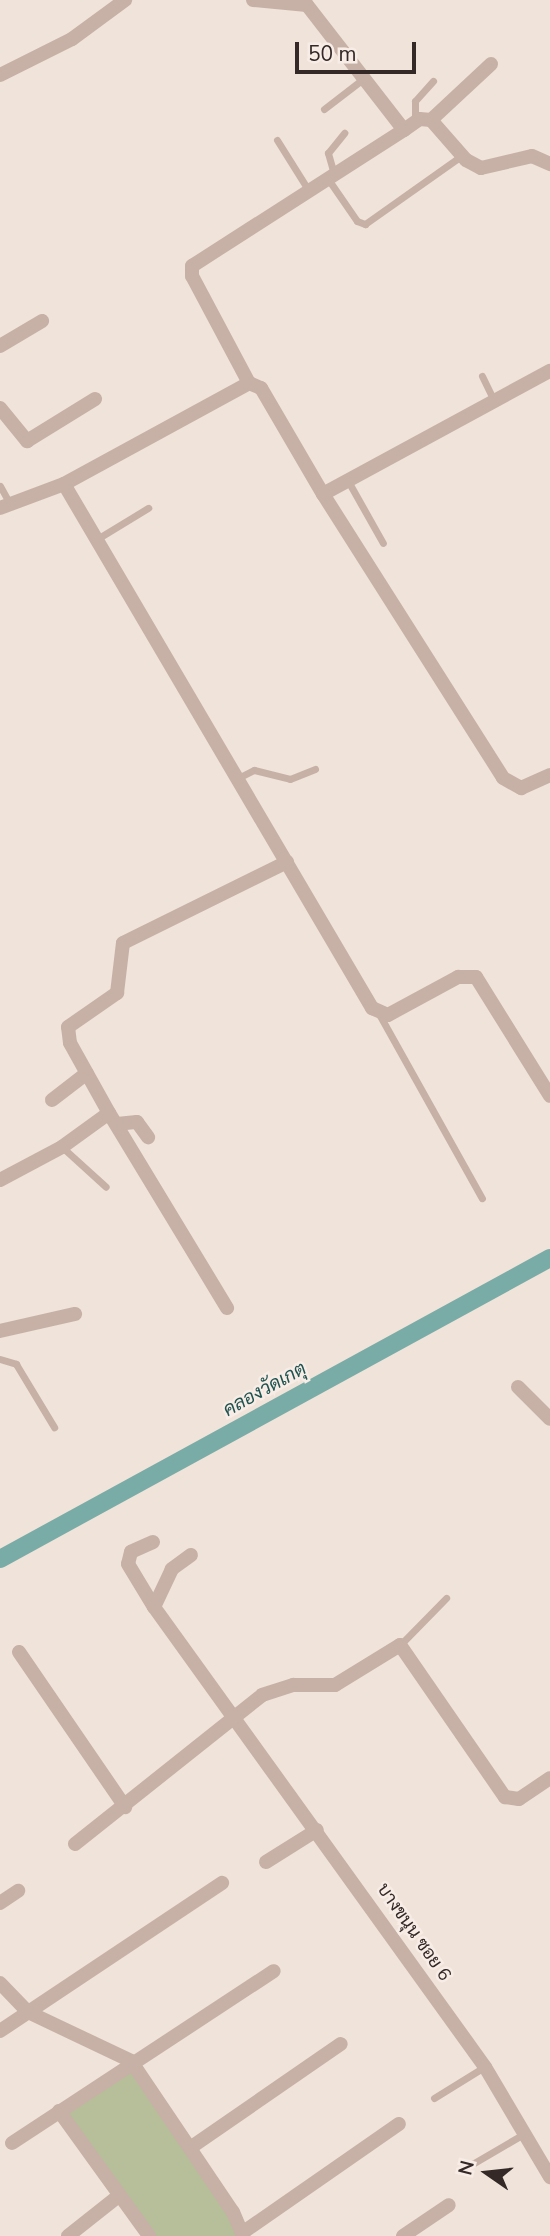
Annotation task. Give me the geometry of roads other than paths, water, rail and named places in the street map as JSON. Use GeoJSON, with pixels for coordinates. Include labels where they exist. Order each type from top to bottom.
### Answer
{"type":"FeatureCollection","features":[{"type":"Feature","properties":{"kind":"street"},"geometry":{"type":"LineString","coordinates":[[0,75],[72,39],[125,0]]}},
{"type":"Feature","properties":{"kind":"street"},"geometry":{"type":"LineString","coordinates":[[253,0],[296,1],[314,13],[363,79],[409,126]]}},
{"type":"Feature","properties":{"kind":"street"},"geometry":{"type":"LineString","coordinates":[[491,64],[431,120],[409,126],[190,270],[248,383],[261,388],[323,494],[503,778],[521,788],[548,780]]}},
{"type":"Feature","properties":{"kind":"street"},"geometry":{"type":"LineString","coordinates":[[431,120],[461,156],[481,168],[532,156],[550,164]]}},
{"type":"Feature","properties":{"kind":"street"},"geometry":{"type":"LineString","coordinates":[[0,346],[42,321]]}},
{"type":"Feature","properties":{"kind":"street"},"geometry":{"type":"LineString","coordinates":[[323,494],[550,371]]}},
{"type":"Feature","properties":{"kind":"street"},"geometry":{"type":"LineString","coordinates":[[5,506],[64,484],[248,383]]}},
{"type":"Feature","properties":{"kind":"street"},"geometry":{"type":"LineString","coordinates":[[0,408],[27,441],[94,399]]}},
{"type":"Feature","properties":{"kind":"street"},"geometry":{"type":"LineString","coordinates":[[64,484],[379,1014],[388,1015],[458,977],[476,976],[548,1089]]}},
{"type":"Feature","properties":{"kind":"street"},"geometry":{"type":"LineString","coordinates":[[227,1308],[70,1043],[68,1027],[117,993],[123,943],[287,862]]}},
{"type":"Feature","properties":{"kind":"street"},"geometry":{"type":"LineString","coordinates":[[52,1100],[87,1073]]}},
{"type":"Feature","properties":{"kind":"street"},"geometry":{"type":"LineString","coordinates":[[0,1180],[113,1118],[137,1122],[148,1137]]}},
{"type":"Feature","properties":{"kind":"street"},"geometry":{"type":"LineString","coordinates":[[0,1331],[75,1314]]}},
{"type":"Feature","properties":{"kind":"street"},"geometry":{"type":"LineString","coordinates":[[518,1387],[550,1419]]}},
{"type":"Feature","properties":{"kind":"street","name":"บางขนุน ซอย 6"},"geometry":{"type":"LineString","coordinates":[[153,1542],[128,1557],[154,1607],[236,1717],[485,2067],[522,2136],[550,2177]]}},
{"type":"Feature","properties":{"kind":"street"},"geometry":{"type":"LineString","coordinates":[[154,1607],[172,1569],[191,1555]]}},
{"type":"Feature","properties":{"kind":"street"},"geometry":{"type":"LineString","coordinates":[[75,1844],[125,1807],[262,1695],[293,1685],[335,1685],[400,1645],[505,1797],[519,1799],[550,1778]]}},
{"type":"Feature","properties":{"kind":"street"},"geometry":{"type":"LineString","coordinates":[[19,1652],[125,1807]]}},
{"type":"Feature","properties":{"kind":"street"},"geometry":{"type":"LineString","coordinates":[[266,1862],[317,1830]]}},
{"type":"Feature","properties":{"kind":"street"},"geometry":{"type":"LineString","coordinates":[[0,2031],[222,1883]]}},
{"type":"Feature","properties":{"kind":"street"},"geometry":{"type":"LineString","coordinates":[[0,1903],[18,1891]]}},
{"type":"Feature","properties":{"kind":"street"},"geometry":{"type":"LineString","coordinates":[[12,2143],[131,2061],[274,1971]]}},
{"type":"Feature","properties":{"kind":"street"},"geometry":{"type":"LineString","coordinates":[[0,1983],[28,2012],[131,2061],[190,2148],[242,2234],[399,2124]]}},
{"type":"Feature","properties":{"kind":"street"},"geometry":{"type":"LineString","coordinates":[[190,2148],[341,2044]]}},
{"type":"Feature","properties":{"kind":"street"},"geometry":{"type":"LineString","coordinates":[[60,2111],[149,2236]]}},
{"type":"Feature","properties":{"kind":"street"},"geometry":{"type":"LineString","coordinates":[[68,2236],[120,2195]]}},
{"type":"Feature","properties":{"kind":"street"},"geometry":{"type":"LineString","coordinates":[[403,2236],[449,2205]]}},
{"type":"Feature","properties":{"kind":"lane"},"geometry":{"type":"LineString","coordinates":[[324,109],[363,79]]}},
{"type":"Feature","properties":{"kind":"lane"},"geometry":{"type":"LineString","coordinates":[[409,126],[415,101],[433,81]]}},
{"type":"Feature","properties":{"kind":"lane"},"geometry":{"type":"LineString","coordinates":[[344,133],[328,153],[331,176],[357,221],[365,224],[461,156]]}},
{"type":"Feature","properties":{"kind":"lane"},"geometry":{"type":"LineString","coordinates":[[277,141],[309,191]]}},
{"type":"Feature","properties":{"kind":"lane"},"geometry":{"type":"LineString","coordinates":[[482,376],[495,401]]}},
{"type":"Feature","properties":{"kind":"lane"},"geometry":{"type":"LineString","coordinates":[[348,481],[383,543]]}},
{"type":"Feature","properties":{"kind":"lane"},"geometry":{"type":"LineString","coordinates":[[0,486],[5,506]]}},
{"type":"Feature","properties":{"kind":"lane"},"geometry":{"type":"LineString","coordinates":[[97,540],[148,508]]}},
{"type":"Feature","properties":{"kind":"lane"},"geometry":{"type":"LineString","coordinates":[[238,778],[254,770],[290,779],[314,769]]}},
{"type":"Feature","properties":{"kind":"lane"},"geometry":{"type":"LineString","coordinates":[[379,1014],[481,1198]]}},
{"type":"Feature","properties":{"kind":"lane"},"geometry":{"type":"LineString","coordinates":[[62,1147],[106,1187]]}},
{"type":"Feature","properties":{"kind":"lane"},"geometry":{"type":"LineString","coordinates":[[0,1359],[16,1364],[54,1427]]}},
{"type":"Feature","properties":{"kind":"lane"},"geometry":{"type":"LineString","coordinates":[[400,1645],[446,1598]]}},
{"type":"Feature","properties":{"kind":"lane"},"geometry":{"type":"LineString","coordinates":[[434,2098],[485,2067]]}},
{"type":"Feature","properties":{"kind":"lane"},"geometry":{"type":"LineString","coordinates":[[474,2163],[522,2136]]}},
{"type":"Feature","properties":{"kind":"waterway","name":"คลองวัดเกตุ"},"geometry":{"type":"LineString","coordinates":[[0,1559],[550,1258]]}}]}
